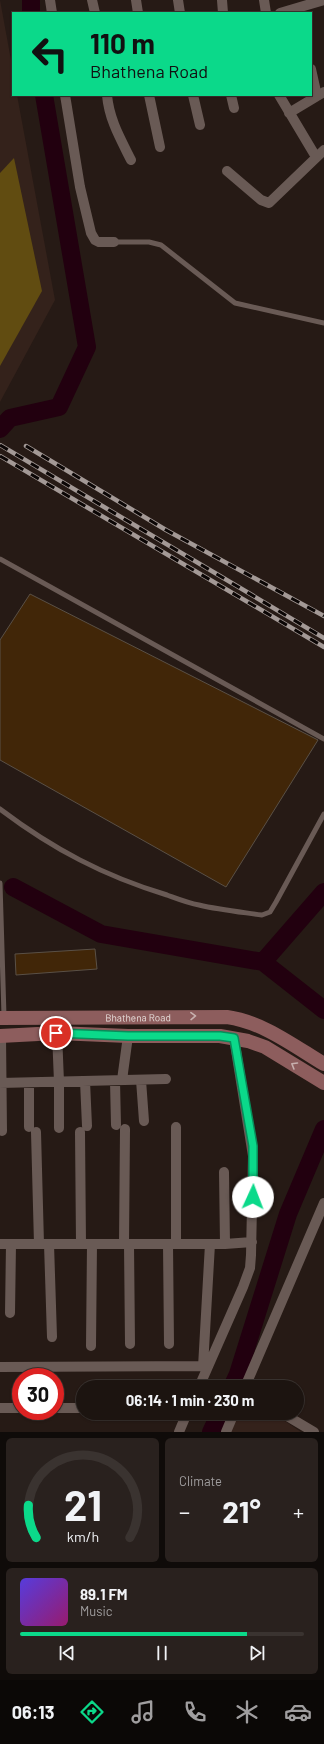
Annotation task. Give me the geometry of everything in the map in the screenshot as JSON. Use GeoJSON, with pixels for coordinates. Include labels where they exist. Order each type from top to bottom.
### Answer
{"type":"FeatureCollection","features":[{"type":"Feature","properties":{"kind":"street"},"geometry":{"type":"LineString","coordinates":[[50,0],[52,12]]}},
{"type":"Feature","properties":{"kind":"street"},"geometry":{"type":"LineString","coordinates":[[92,0],[95,12]]}},
{"type":"Feature","properties":{"kind":"street"},"geometry":{"type":"LineString","coordinates":[[136,0],[138,12]]}},
{"type":"Feature","properties":{"kind":"street"},"geometry":{"type":"LineString","coordinates":[[178,0],[180,12]]}},
{"type":"Feature","properties":{"kind":"street"},"geometry":{"type":"LineString","coordinates":[[222,0],[223,12]]}},
{"type":"Feature","properties":{"kind":"street"},"geometry":{"type":"LineString","coordinates":[[264,0],[266,12]]}},
{"type":"Feature","properties":{"kind":"street"},"geometry":{"type":"LineString","coordinates":[[298,11],[309,2],[324,0]]}},
{"type":"Feature","properties":{"kind":"street"},"geometry":{"type":"LineString","coordinates":[[289,113],[321,94],[312,72]]}},
{"type":"Feature","properties":{"kind":"street"},"geometry":{"type":"LineString","coordinates":[[65,96],[80,187],[91,233],[95,240],[99,242],[114,242]]}},
{"type":"Feature","properties":{"kind":"street"},"geometry":{"type":"LineString","coordinates":[[107,96],[108,108],[112,121],[131,160]]}},
{"type":"Feature","properties":{"kind":"street"},"geometry":{"type":"LineString","coordinates":[[148,96],[160,147]]}},
{"type":"Feature","properties":{"kind":"street"},"geometry":{"type":"LineString","coordinates":[[194,96],[200,125]]}},
{"type":"Feature","properties":{"kind":"street"},"geometry":{"type":"LineString","coordinates":[[231,96],[234,108]]}},
{"type":"Feature","properties":{"kind":"street"},"geometry":{"type":"LineString","coordinates":[[227,171],[261,200],[269,203],[320,153],[289,113],[280,96]]}},
{"type":"Feature","properties":{"kind":"street","name":"Bhathena Road"},"geometry":{"type":"LineString","coordinates":[[2,1018],[227,1016],[240,1019],[272,1033],[324,1064]]}},
{"type":"Feature","properties":{"kind":"street"},"geometry":{"type":"LineString","coordinates":[[56,1033],[59,1082],[59,1128]]}},
{"type":"Feature","properties":{"kind":"street","name":"Bhathena Road"},"geometry":{"type":"LineString","coordinates":[[1,1036],[56,1033],[128,1036],[220,1036],[234,1038],[264,1047],[324,1083]]}},
{"type":"Feature","properties":{"kind":"street"},"geometry":{"type":"LineString","coordinates":[[1,1036],[0,1083],[2,1131]]}},
{"type":"Feature","properties":{"kind":"street"},"geometry":{"type":"LineString","coordinates":[[128,1036],[118,1081],[127,1244],[130,1344]]}},
{"type":"Feature","properties":{"kind":"street"},"geometry":{"type":"LineString","coordinates":[[201,1380],[205,1366],[243,1287],[250,1268],[254,1167],[253,1146],[234,1038]]}},
{"type":"Feature","properties":{"kind":"street"},"geometry":{"type":"LineString","coordinates":[[0,1083],[166,1079]]}},
{"type":"Feature","properties":{"kind":"street"},"geometry":{"type":"LineString","coordinates":[[141,1080],[144,1121]]}},
{"type":"Feature","properties":{"kind":"street"},"geometry":{"type":"LineString","coordinates":[[81,1244],[86,1081]]}},
{"type":"Feature","properties":{"kind":"street"},"geometry":{"type":"LineString","coordinates":[[29,1082],[52,1337]]}},
{"type":"Feature","properties":{"kind":"street"},"geometry":{"type":"LineString","coordinates":[[169,1344],[176,1127]]}},
{"type":"Feature","properties":{"kind":"street"},"geometry":{"type":"LineString","coordinates":[[224,1172],[226,1244]]}},
{"type":"Feature","properties":{"kind":"street"},"geometry":{"type":"LineString","coordinates":[[248,1380],[324,1203]]}},
{"type":"Feature","properties":{"kind":"street"},"geometry":{"type":"LineString","coordinates":[[0,1244],[226,1244],[252,1242]]}},
{"type":"Feature","properties":{"kind":"street"},"geometry":{"type":"LineString","coordinates":[[10,1313],[11,1244]]}},
{"type":"Feature","properties":{"kind":"street"},"geometry":{"type":"LineString","coordinates":[[91,1346],[92,1244]]}},
{"type":"Feature","properties":{"kind":"street"},"geometry":{"type":"LineString","coordinates":[[205,1366],[210,1244]]}},
{"type":"Feature","properties":{"kind":"street"},"geometry":{"type":"LineString","coordinates":[[0,1367],[205,1366]]}},
{"type":"Feature","properties":{"kind":"street"},"geometry":{"type":"LineString","coordinates":[[0,1408],[12,1408]]}},
{"type":"Feature","properties":{"kind":"street"},"geometry":{"type":"LineString","coordinates":[[64,1408],[76,1408]]}},
{"type":"Feature","properties":{"kind":"street"},"geometry":{"type":"LineString","coordinates":[[179,1432],[185,1420]]}},
{"type":"Feature","properties":{"kind":"street"},"geometry":{"type":"LineString","coordinates":[[226,1432],[231,1420]]}},
{"type":"Feature","properties":{"kind":"street"},"geometry":{"type":"LineString","coordinates":[[294,1420],[314,1432]]}},
{"type":"Feature","properties":{"kind":"lane"},"geometry":{"type":"LineString","coordinates":[[114,242],[149,242],[160,245],[235,303],[324,323]]}},
{"type":"Feature","properties":{"kind":"lane"},"geometry":{"type":"LineString","coordinates":[[0,559],[324,739]]}},
{"type":"Feature","properties":{"kind":"lane"},"geometry":{"type":"LineString","coordinates":[[0,809],[0,814]]}},
{"type":"Feature","properties":{"kind":"lane"},"geometry":{"type":"LineString","coordinates":[[0,809],[39,837],[70,856],[103,872],[150,890],[199,906],[262,915],[270,912],[324,814]]}},
{"type":"Feature","properties":{"kind":"lane"},"geometry":{"type":"LineString","coordinates":[[0,883],[2,1018]]}},
{"type":"Feature","properties":{"kind":"shaded area"},"geometry":{"type":"Polygon","coordinates":[[[0,0],[12,66],[12,96],[17,96],[55,300],[0,402],[0,0]]]}},
{"type":"Feature","properties":{"kind":"shaded area"},"geometry":{"type":"Polygon","coordinates":[[[14,158],[42,291],[0,366],[0,173],[14,158]]]}},
{"type":"Feature","properties":{"kind":"shaded area"},"geometry":{"type":"Polygon","coordinates":[[[235,1420],[283,1420],[301,1432],[230,1432],[235,1420]]]}},
{"type":"Feature","properties":{"kind":"building"},"geometry":{"type":"Polygon","coordinates":[[[30,594],[318,740],[226,887],[0,760],[0,640],[30,594]]]}},
{"type":"Feature","properties":{"kind":"building"},"geometry":{"type":"Polygon","coordinates":[[[95,949],[97,969],[16,975],[15,954],[95,949]]]}},
{"type":"Feature","properties":{"kind":"waterway"},"geometry":{"type":"LineString","coordinates":[[31,0],[31,12]]}},
{"type":"Feature","properties":{"kind":"waterway"},"geometry":{"type":"LineString","coordinates":[[0,429],[10,418],[59,407],[87,347],[44,96]]}},
{"type":"Feature","properties":{"kind":"waterway"},"geometry":{"type":"LineString","coordinates":[[13,887],[101,934],[263,962],[324,892]]}},
{"type":"Feature","properties":{"kind":"waterway"},"geometry":{"type":"LineString","coordinates":[[263,962],[324,1010]]}},
{"type":"Feature","properties":{"kind":"waterway"},"geometry":{"type":"LineString","coordinates":[[235,1380],[288,1214],[324,1129]]}},
{"type":"Feature","properties":{"kind":"waterway"},"geometry":{"type":"LineString","coordinates":[[211,1432],[217,1420]]}},
{"type":"Feature","properties":{"kind":"railway"},"geometry":{"type":"LineString","coordinates":[[0,445],[324,638]]}},
{"type":"Feature","properties":{"kind":"railway"},"geometry":{"type":"LineString","coordinates":[[26,446],[166,530],[324,616]]}},
{"type":"Feature","properties":{"kind":"railway"},"geometry":{"type":"LineString","coordinates":[[0,456],[324,647]]}},
{"type":"Feature","properties":{"kind":"route"},"geometry":{"type":"LineString","coordinates":[[56,1033],[128,1036],[220,1036],[234,1038],[253,1146],[253,1197]]}}]}
